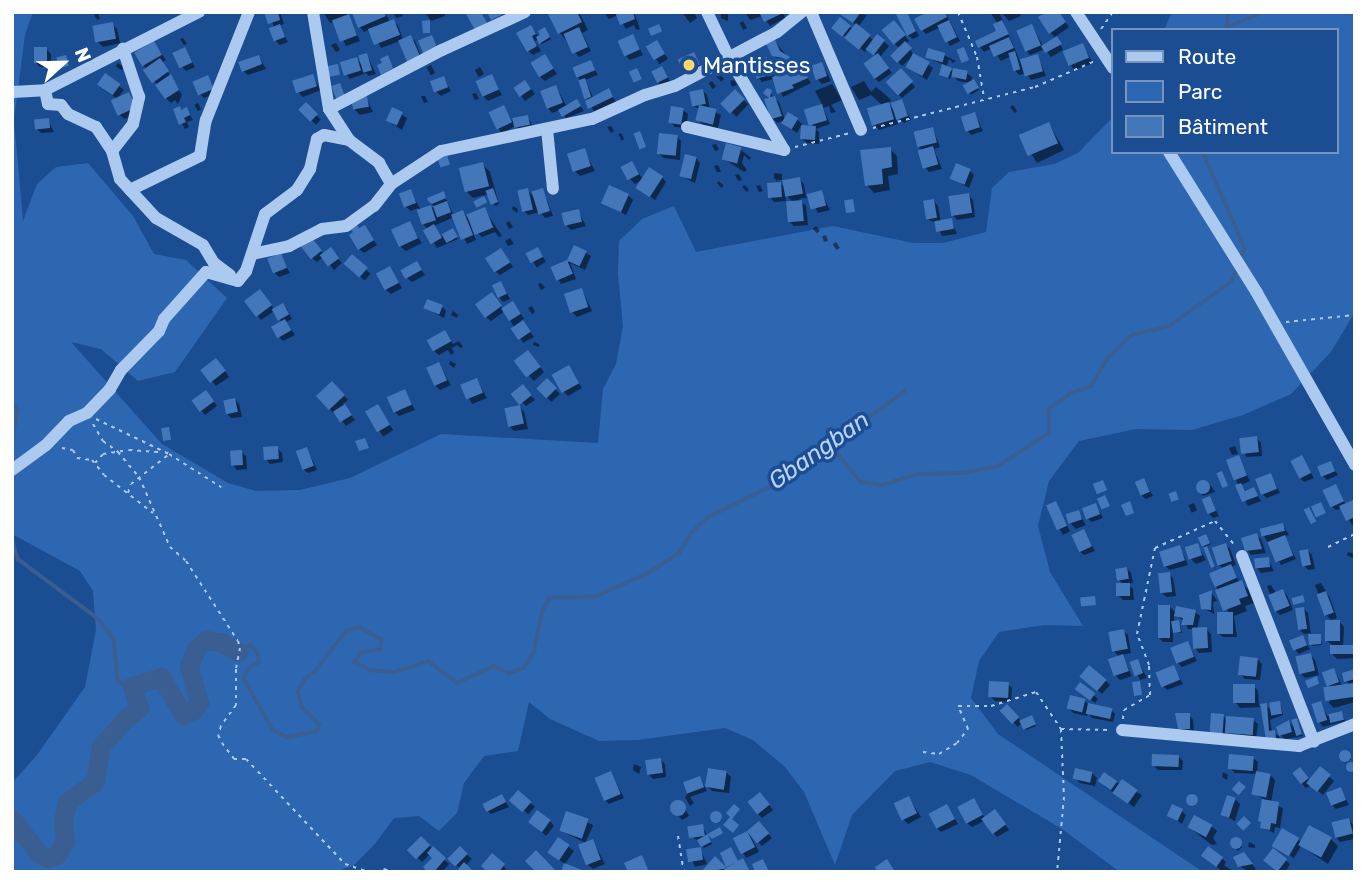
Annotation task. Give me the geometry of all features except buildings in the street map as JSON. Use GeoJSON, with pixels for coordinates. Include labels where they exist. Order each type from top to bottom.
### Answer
{"type":"FeatureCollection","features":[{"type":"Feature","properties":{"kind":"street"},"geometry":{"type":"LineString","coordinates":[[12,92],[46,90],[199,12]]}},
{"type":"Feature","properties":{"kind":"street"},"geometry":{"type":"LineString","coordinates":[[130,190],[200,156],[206,120],[249,12]]}},
{"type":"Feature","properties":{"kind":"street"},"geometry":{"type":"LineString","coordinates":[[313,12],[329,109],[349,140],[379,163],[391,184]]}},
{"type":"Feature","properties":{"kind":"street"},"geometry":{"type":"LineString","coordinates":[[329,109],[442,50],[525,12]]}},
{"type":"Feature","properties":{"kind":"street"},"geometry":{"type":"LineString","coordinates":[[707,12],[729,58],[784,150]]}},
{"type":"Feature","properties":{"kind":"street"},"geometry":{"type":"LineString","coordinates":[[252,254],[289,246],[322,229],[346,226],[374,206],[391,184],[441,151],[592,119],[645,95],[675,86],[777,32],[802,12]]}},
{"type":"Feature","properties":{"kind":"street"},"geometry":{"type":"LineString","coordinates":[[811,12],[861,130]]}},
{"type":"Feature","properties":{"kind":"street"},"geometry":{"type":"LineString","coordinates":[[1076,12],[1112,66]]}},
{"type":"Feature","properties":{"kind":"street"},"geometry":{"type":"LineString","coordinates":[[113,151],[133,124],[139,97],[123,49]]}},
{"type":"Feature","properties":{"kind":"street"},"geometry":{"type":"LineString","coordinates":[[46,90],[48,104],[61,105],[68,114],[96,127],[113,151],[120,179],[156,218],[204,246],[214,264],[238,281]]}},
{"type":"Feature","properties":{"kind":"street"},"geometry":{"type":"LineString","coordinates":[[687,127],[784,150]]}},
{"type":"Feature","properties":{"kind":"street"},"geometry":{"type":"LineString","coordinates":[[547,129],[553,189]]}},
{"type":"Feature","properties":{"kind":"street"},"geometry":{"type":"LineString","coordinates":[[238,281],[247,271],[268,209],[297,190],[310,169],[317,139],[324,135],[349,140]]}},
{"type":"Feature","properties":{"kind":"street"},"geometry":{"type":"LineString","coordinates":[[1170,154],[1257,293],[1355,465]]}},
{"type":"Feature","properties":{"kind":"street"},"geometry":{"type":"LineString","coordinates":[[12,470],[46,444],[69,421],[87,412],[110,389],[121,370],[159,331],[164,319],[206,272],[238,281]]}},
{"type":"Feature","properties":{"kind":"street"},"geometry":{"type":"LineString","coordinates":[[1242,556],[1314,742]]}},
{"type":"Feature","properties":{"kind":"street"},"geometry":{"type":"LineString","coordinates":[[1122,730],[1298,746],[1355,724]]}},
{"type":"Feature","properties":{"kind":"path"},"geometry":{"type":"LineString","coordinates":[[958,12],[977,57],[985,99]]}},
{"type":"Feature","properties":{"kind":"path"},"geometry":{"type":"LineString","coordinates":[[1094,38],[1114,12]]}},
{"type":"Feature","properties":{"kind":"path"},"geometry":{"type":"LineString","coordinates":[[784,150],[1035,87],[1105,56]]}},
{"type":"Feature","properties":{"kind":"path"},"geometry":{"type":"LineString","coordinates":[[1275,324],[1308,317],[1355,315]]}},
{"type":"Feature","properties":{"kind":"path"},"geometry":{"type":"LineString","coordinates":[[87,412],[95,431],[118,452],[139,477],[170,547],[186,561],[240,648],[236,669],[236,705],[220,726],[218,735],[222,743],[234,759],[246,759],[345,864],[368,872]]}},
{"type":"Feature","properties":{"kind":"path"},"geometry":{"type":"LineString","coordinates":[[87,412],[107,427],[169,454],[221,487]]}},
{"type":"Feature","properties":{"kind":"path"},"geometry":{"type":"LineString","coordinates":[[46,444],[73,450],[77,458],[95,463],[104,475],[153,513]]}},
{"type":"Feature","properties":{"kind":"path"},"geometry":{"type":"LineString","coordinates":[[95,463],[103,454],[118,452],[154,450],[169,454]]}},
{"type":"Feature","properties":{"kind":"path"},"geometry":{"type":"LineString","coordinates":[[128,494],[131,484],[169,454]]}},
{"type":"Feature","properties":{"kind":"path"},"geometry":{"type":"LineString","coordinates":[[1061,729],[1122,730],[1124,710],[1150,695],[1149,665],[1137,634],[1155,548],[1215,521],[1242,556]]}},
{"type":"Feature","properties":{"kind":"path"},"geometry":{"type":"LineString","coordinates":[[1328,547],[1355,534]]}},
{"type":"Feature","properties":{"kind":"path"},"geometry":{"type":"LineString","coordinates":[[923,752],[939,754],[957,743],[968,729],[958,706],[990,706],[1036,692],[1061,729],[1065,797],[1057,872]]}},
{"type":"Feature","properties":{"kind":"path"},"geometry":{"type":"LineString","coordinates":[[678,836],[684,872]]}},
{"type":"Feature","properties":{"kind":"path"},"geometry":{"type":"LineString","coordinates":[[375,872],[384,869],[391,872]]}},
{"type":"Feature","properties":{"kind":"green space"},"geometry":{"type":"Polygon","coordinates":[[[12,12],[33,12],[25,35],[14,120],[23,221],[37,184],[56,167],[88,163],[133,216],[154,254],[186,260],[227,298],[175,372],[138,381],[101,349],[71,342],[162,444],[228,483],[256,491],[300,490],[350,478],[441,434],[598,443],[603,389],[616,364],[623,326],[618,275],[619,241],[642,219],[674,206],[696,252],[833,226],[913,243],[943,243],[986,232],[992,188],[1009,172],[1054,164],[1078,153],[1112,118],[1112,154],[1339,154],[1339,28],[1165,28],[1172,12],[1355,12],[1355,312],[1331,352],[1291,394],[1243,415],[1192,430],[1136,429],[1079,441],[1049,481],[1038,526],[1050,572],[1083,626],[1044,625],[999,632],[979,661],[971,698],[998,734],[1203,872],[1120,872],[1062,829],[971,775],[930,762],[895,771],[852,815],[835,865],[804,792],[785,767],[753,740],[725,728],[638,740],[599,741],[550,719],[529,702],[518,751],[484,756],[464,783],[457,813],[439,831],[419,816],[394,818],[375,844],[353,866],[333,872],[12,872],[12,783],[37,755],[85,687],[96,630],[93,591],[80,571],[12,534],[12,12]]]}},
{"type":"Feature","properties":{"kind":"waterway"},"geometry":{"type":"LineString","coordinates":[[1226,28],[1229,12]]}},
{"type":"Feature","properties":{"kind":"waterway"},"geometry":{"type":"LineString","coordinates":[[1228,27],[1264,12]]}},
{"type":"Feature","properties":{"kind":"waterway"},"geometry":{"type":"LineString","coordinates":[[1204,154],[1245,248],[1241,259]]}},
{"type":"Feature","properties":{"kind":"waterway"},"geometry":{"type":"LineString","coordinates":[[831,445],[861,482],[883,485],[917,474],[963,473],[998,466],[1049,433],[1049,409],[1070,394],[1091,386],[1107,359],[1132,335],[1168,327],[1231,282],[1238,267]]}},
{"type":"Feature","properties":{"kind":"waterway","name":"Gbangban"},"geometry":{"type":"LineString","coordinates":[[241,652],[250,645],[257,651],[260,662],[250,668],[244,678],[273,730],[287,737],[317,731],[319,724],[302,708],[298,692],[305,679],[315,671],[346,631],[359,627],[382,639],[381,649],[361,653],[355,662],[370,670],[395,672],[428,661],[457,683],[494,666],[509,673],[524,668],[534,652],[542,612],[549,598],[597,596],[646,574],[679,553],[691,533],[707,518],[782,481],[905,391]]}},
{"type":"Feature","properties":{"kind":"waterway"},"geometry":{"type":"LineString","coordinates":[[12,402],[18,409],[12,448]]}},
{"type":"Feature","properties":{"kind":"waterway"},"geometry":{"type":"LineString","coordinates":[[12,452],[14,464]]}},
{"type":"Feature","properties":{"kind":"waterway"},"geometry":{"type":"LineString","coordinates":[[12,490],[14,472]]}},
{"type":"Feature","properties":{"kind":"waterway"},"geometry":{"type":"LineString","coordinates":[[12,538],[18,559],[100,620],[114,639],[118,680],[132,692]]}},
{"type":"Feature","properties":{"kind":"waterway","name":"Gbangban"},"geometry":{"type":"LineString","coordinates":[[12,819],[39,854],[48,858],[58,854],[65,841],[63,821],[67,802],[95,782],[101,746],[125,719],[139,708],[132,686],[161,677],[183,715],[194,710],[199,703],[189,665],[196,649],[206,640],[221,642],[238,652]]}},
{"type":"Feature","properties":{"kind":"place","name":"Mantisses"},"geometry":{"type":"Point","coordinates":[689,65]}}]}
